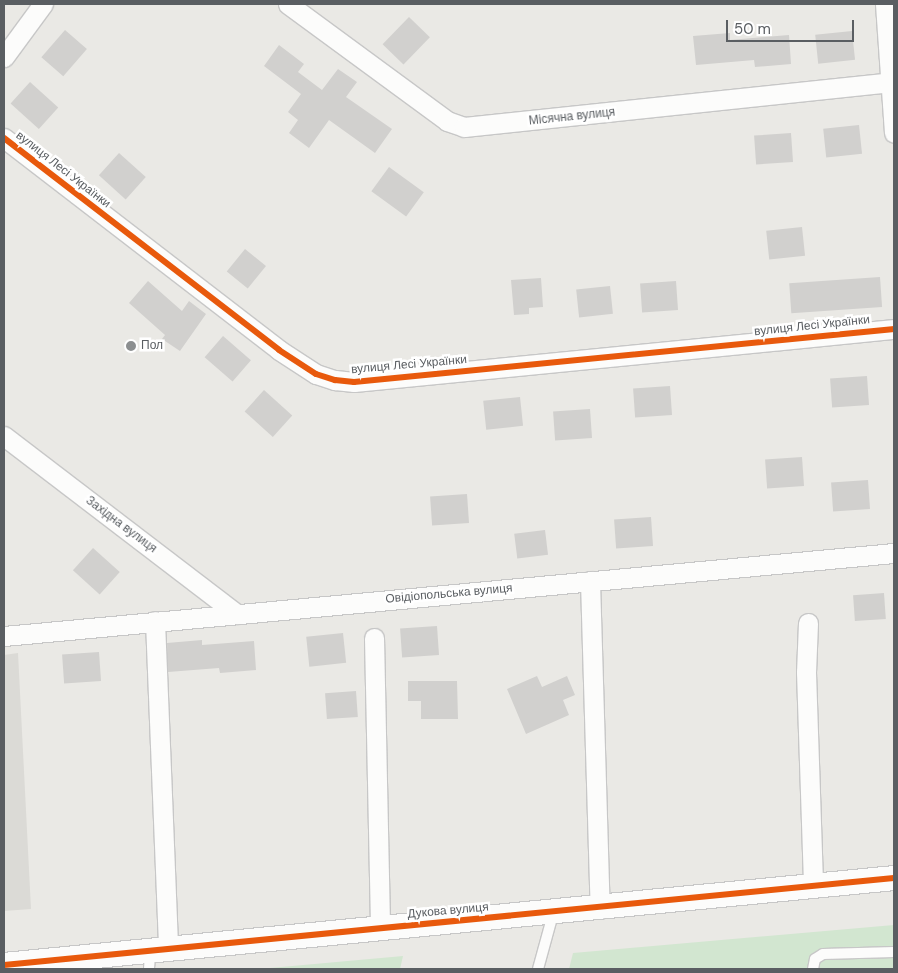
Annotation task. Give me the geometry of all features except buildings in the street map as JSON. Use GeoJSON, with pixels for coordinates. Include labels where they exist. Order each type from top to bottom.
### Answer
{"type":"FeatureCollection","features":[{"type":"Feature","properties":{"kind":"street"},"geometry":{"type":"LineString","coordinates":[[4,57],[43,4]]}},
{"type":"Feature","properties":{"kind":"street","name":"Місячна вулиця"},"geometry":{"type":"LineString","coordinates":[[288,4],[447,121],[464,127],[892,83]]}},
{"type":"Feature","properties":{"kind":"street"},"geometry":{"type":"LineString","coordinates":[[885,4],[894,133]]}},
{"type":"Feature","properties":{"kind":"street","name":"вулиця Лесі Українки"},"geometry":{"type":"LineString","coordinates":[[4,138],[279,350],[316,374],[335,380],[354,382],[894,329]]}},
{"type":"Feature","properties":{"kind":"street","name":"Західна вулиця"},"geometry":{"type":"LineString","coordinates":[[4,436],[237,614]]}},
{"type":"Feature","properties":{"kind":"street","name":"Овідіопольська вулиця"},"geometry":{"type":"LineString","coordinates":[[4,636],[894,553]]}},
{"type":"Feature","properties":{"kind":"street"},"geometry":{"type":"LineString","coordinates":[[590,581],[600,909]]}},
{"type":"Feature","properties":{"kind":"street"},"geometry":{"type":"LineString","coordinates":[[155,622],[156,958]]}},
{"type":"Feature","properties":{"kind":"street"},"geometry":{"type":"LineString","coordinates":[[808,623],[806,672],[814,887]]}},
{"type":"Feature","properties":{"kind":"street"},"geometry":{"type":"LineString","coordinates":[[374,638],[380,928]]}},
{"type":"Feature","properties":{"kind":"street","name":"Дукова вулиця"},"geometry":{"type":"LineString","coordinates":[[4,965],[156,958],[380,928],[553,914],[894,878]]}},
{"type":"Feature","properties":{"kind":"lane"},"geometry":{"type":"LineString","coordinates":[[538,969],[553,914]]}},
{"type":"Feature","properties":{"kind":"lane"},"geometry":{"type":"LineString","coordinates":[[813,969],[815,959],[822,954],[894,952]]}},
{"type":"Feature","properties":{"kind":"shaded area"},"geometry":{"type":"Polygon","coordinates":[[[18,653],[31,909],[4,911],[4,655],[18,653]]]}},
{"type":"Feature","properties":{"kind":"green space"},"geometry":{"type":"Polygon","coordinates":[[[894,925],[894,969],[569,969],[573,953],[894,925]]]}},
{"type":"Feature","properties":{"kind":"green space"},"geometry":{"type":"Polygon","coordinates":[[[403,956],[400,969],[259,969],[403,956]]]}},
{"type":"Feature","properties":{"kind":"cycle path"},"geometry":{"type":"LineString","coordinates":[[4,138],[279,350],[316,374],[335,380],[354,382],[894,329]]}},
{"type":"Feature","properties":{"kind":"cycle path"},"geometry":{"type":"LineString","coordinates":[[4,965],[894,878]]}},
{"type":"Feature","properties":{"kind":"place","name":"Пол"},"geometry":{"type":"Point","coordinates":[131,346]}}]}
